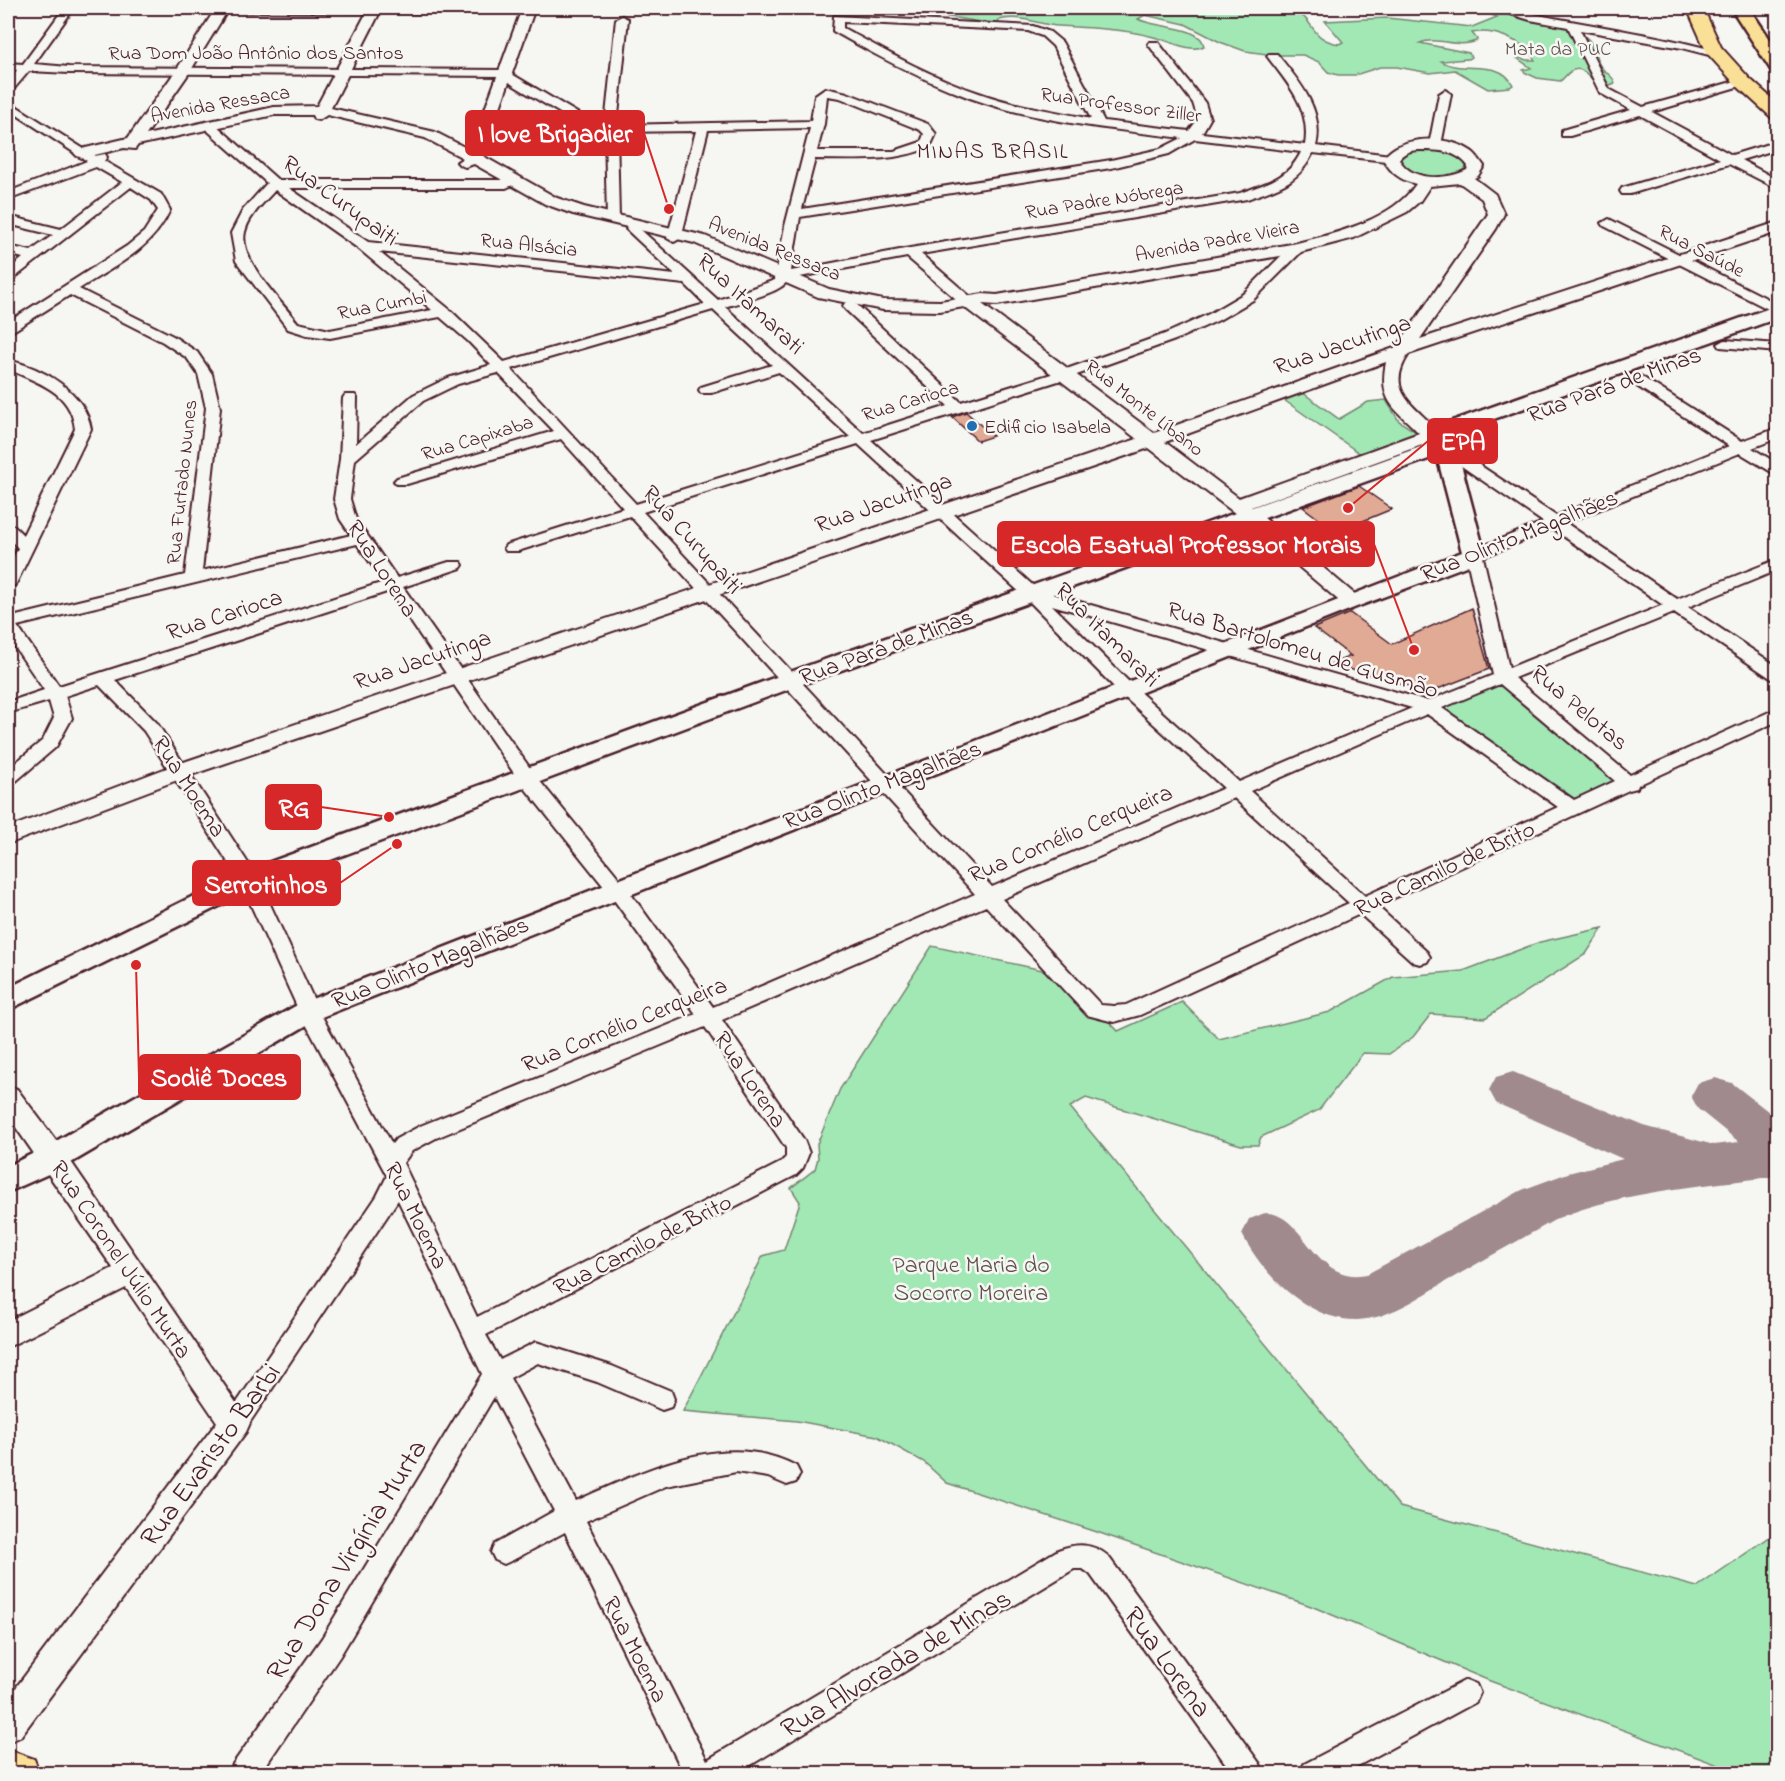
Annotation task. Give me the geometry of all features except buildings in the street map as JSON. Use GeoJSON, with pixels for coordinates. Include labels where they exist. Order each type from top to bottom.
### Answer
{"type":"FeatureCollection","features":[{"type":"Feature","properties":{"kind":"highway"},"geometry":{"type":"LineString","coordinates":[[1740,8],[1778,66]]}},
{"type":"Feature","properties":{"kind":"highway"},"geometry":{"type":"LineString","coordinates":[[1755,8],[1778,40]]}},
{"type":"Feature","properties":{"kind":"main road"},"geometry":{"type":"LineString","coordinates":[[1695,8],[1714,49],[1743,82],[1778,114]]}},
{"type":"Feature","properties":{"kind":"main road","name":"Rua Pará de Minas"},"geometry":{"type":"LineString","coordinates":[[1441,442],[1778,311]]}},
{"type":"Feature","properties":{"kind":"main road","name":"Rua Pará de Minas"},"geometry":{"type":"LineString","coordinates":[[8,1000],[249,880],[1030,593],[1244,510],[1634,378],[1778,324]]}},
{"type":"Feature","properties":{"kind":"main road","name":"Rua Pelotas"},"geometry":{"type":"LineString","coordinates":[[1441,442],[1474,555]]}},
{"type":"Feature","properties":{"kind":"main road","name":"Rua Olinto Magalhães"},"geometry":{"type":"LineString","coordinates":[[8,1180],[53,1158],[309,1011],[616,888],[1474,555]]}},
{"type":"Feature","properties":{"kind":"main road"},"geometry":{"type":"LineString","coordinates":[[8,1772],[19,1773]]}},
{"type":"Feature","properties":{"kind":"street"},"geometry":{"type":"LineString","coordinates":[[8,89],[69,8]]}},
{"type":"Feature","properties":{"kind":"street"},"geometry":{"type":"LineString","coordinates":[[127,8],[529,9],[470,160]]}},
{"type":"Feature","properties":{"kind":"street"},"geometry":{"type":"LineString","coordinates":[[132,143],[184,70],[221,8]]}},
{"type":"Feature","properties":{"kind":"street"},"geometry":{"type":"LineString","coordinates":[[320,113],[344,72],[376,8]]}},
{"type":"Feature","properties":{"kind":"street"},"geometry":{"type":"LineString","coordinates":[[1496,8],[1572,25],[1714,49]]}},
{"type":"Feature","properties":{"kind":"street","name":"Rua Professor Ziller"},"geometry":{"type":"LineString","coordinates":[[1100,124],[1058,44],[1046,34],[1029,28],[838,18],[837,29],[876,51],[965,91],[1033,111],[1100,124],[1391,159]]}},
{"type":"Feature","properties":{"kind":"street"},"geometry":{"type":"LineString","coordinates":[[613,219],[610,129],[622,19]]}},
{"type":"Feature","properties":{"kind":"street"},"geometry":{"type":"LineString","coordinates":[[1572,25],[1604,91],[1778,185]]}},
{"type":"Feature","properties":{"kind":"street"},"geometry":{"type":"LineString","coordinates":[[796,214],[1111,164],[1178,146],[1196,135],[1204,119],[1199,103],[1154,44]]}},
{"type":"Feature","properties":{"kind":"street"},"geometry":{"type":"LineString","coordinates":[[1273,56],[1302,92],[1309,106],[1312,120],[1311,149]]}},
{"type":"Feature","properties":{"kind":"street","name":"Rua Dom João Antônio dos Santos"},"geometry":{"type":"LineString","coordinates":[[8,66],[69,70],[505,74]]}},
{"type":"Feature","properties":{"kind":"street"},"geometry":{"type":"LineString","coordinates":[[505,74],[591,126],[610,129],[818,124]]}},
{"type":"Feature","properties":{"kind":"street"},"geometry":{"type":"LineString","coordinates":[[1566,133],[1743,82]]}},
{"type":"Feature","properties":{"kind":"street"},"geometry":{"type":"LineString","coordinates":[[348,459],[418,398],[453,381],[750,295],[782,279],[787,246],[796,214],[810,154],[818,124],[821,95],[829,91],[843,95],[924,127],[930,134],[926,144],[894,155],[810,154]]}},
{"type":"Feature","properties":{"kind":"street"},"geometry":{"type":"LineString","coordinates":[[1435,145],[1445,94]]}},
{"type":"Feature","properties":{"kind":"street"},"geometry":{"type":"LineString","coordinates":[[8,104],[93,155],[161,202],[164,210],[149,235],[132,249],[8,328]]}},
{"type":"Feature","properties":{"kind":"street","name":"Avenida Ressaca"},"geometry":{"type":"LineString","coordinates":[[93,155],[132,143],[274,111],[320,113],[417,140],[470,160],[550,201],[635,226]]}},
{"type":"Feature","properties":{"kind":"street","name":"Avenida Ressaca"},"geometry":{"type":"LineString","coordinates":[[93,155],[132,143],[212,128],[272,117],[320,113]]}},
{"type":"Feature","properties":{"kind":"street"},"geometry":{"type":"LineString","coordinates":[[675,235],[703,126]]}},
{"type":"Feature","properties":{"kind":"street","name":"Rua Curupaiti"},"geometry":{"type":"LineString","coordinates":[[212,128],[276,184],[364,246],[473,338],[564,433],[705,591],[1094,1010],[1107,1015]]}},
{"type":"Feature","properties":{"kind":"street"},"geometry":{"type":"LineString","coordinates":[[1435,145],[1451,148],[1473,159],[1476,166],[1473,173],[1464,178],[1446,181],[1426,180],[1400,172],[1393,165],[1391,159],[1400,149],[1435,145]]}},
{"type":"Feature","properties":{"kind":"street"},"geometry":{"type":"LineString","coordinates":[[1626,191],[1778,145]]}},
{"type":"Feature","properties":{"kind":"street","name":"Rua Padre Nóbrega"},"geometry":{"type":"LineString","coordinates":[[782,279],[910,252],[1242,196],[1275,184],[1295,173],[1311,149]]}},
{"type":"Feature","properties":{"kind":"street"},"geometry":{"type":"LineString","coordinates":[[8,196],[93,155]]}},
{"type":"Feature","properties":{"kind":"street"},"geometry":{"type":"LineString","coordinates":[[1464,178],[1489,197],[1496,214],[1395,362],[1391,387],[1403,410],[1441,442],[1556,521],[1673,606],[1778,675]]}},
{"type":"Feature","properties":{"kind":"street","name":"Avenida Padre Vieira"},"geometry":{"type":"LineString","coordinates":[[997,300],[1297,248],[1347,235],[1384,219],[1414,198],[1426,180]]}},
{"type":"Feature","properties":{"kind":"street"},"geometry":{"type":"LineString","coordinates":[[8,276],[131,181]]}},
{"type":"Feature","properties":{"kind":"street"},"geometry":{"type":"LineString","coordinates":[[276,184],[511,183]]}},
{"type":"Feature","properties":{"kind":"street","name":"Avenida Ressaca"},"geometry":{"type":"LineString","coordinates":[[511,183],[542,204],[566,213],[675,235],[782,279],[823,299],[850,306],[886,311],[934,312],[997,300]]}},
{"type":"Feature","properties":{"kind":"street","name":"Rua Cumbi"},"geometry":{"type":"LineString","coordinates":[[276,184],[248,213],[238,233],[243,261],[293,326],[307,331],[330,334],[444,312]]}},
{"type":"Feature","properties":{"kind":"street"},"geometry":{"type":"LineString","coordinates":[[8,220],[63,233]]}},
{"type":"Feature","properties":{"kind":"street","name":"Rua Saúde"},"geometry":{"type":"LineString","coordinates":[[1609,223],[1778,311]]}},
{"type":"Feature","properties":{"kind":"street","name":"Rua Itamarati"},"geometry":{"type":"LineString","coordinates":[[635,226],[714,305],[1030,593],[1127,690],[1420,957]]}},
{"type":"Feature","properties":{"kind":"street","name":"Rua Jacutinga"},"geometry":{"type":"LineString","coordinates":[[8,836],[180,771],[1150,441],[1404,350],[1778,227]]}},
{"type":"Feature","properties":{"kind":"street","name":"Rua Alsácia"},"geometry":{"type":"LineString","coordinates":[[364,246],[691,281]]}},
{"type":"Feature","properties":{"kind":"street","name":"Rua Carioca"},"geometry":{"type":"LineString","coordinates":[[512,548],[1066,374],[1170,337],[1214,317],[1248,297],[1297,248]]}},
{"type":"Feature","properties":{"kind":"street"},"geometry":{"type":"LineString","coordinates":[[8,250],[34,256]]}},
{"type":"Feature","properties":{"kind":"street","name":"Rua Monte Líbano"},"geometry":{"type":"LineString","coordinates":[[910,252],[971,304],[1244,510],[1351,601]]}},
{"type":"Feature","properties":{"kind":"street","name":"Avenida Ressaca"},"geometry":{"type":"LineString","coordinates":[[782,279],[824,293],[867,303],[924,306],[971,304]]}},
{"type":"Feature","properties":{"kind":"street","name":"Rua Furtado Nunes"},"geometry":{"type":"LineString","coordinates":[[69,289],[168,339],[192,355],[205,374],[213,408],[193,579]]}},
{"type":"Feature","properties":{"kind":"street"},"geometry":{"type":"LineString","coordinates":[[850,306],[958,407]]}},
{"type":"Feature","properties":{"kind":"street"},"geometry":{"type":"LineString","coordinates":[[1725,344],[1778,348]]}},
{"type":"Feature","properties":{"kind":"street"},"geometry":{"type":"LineString","coordinates":[[8,364],[68,395],[78,407],[83,421],[83,429],[8,584]]}},
{"type":"Feature","properties":{"kind":"street"},"geometry":{"type":"LineString","coordinates":[[706,390],[782,367]]}},
{"type":"Feature","properties":{"kind":"street"},"geometry":{"type":"LineString","coordinates":[[1634,378],[1778,471]]}},
{"type":"Feature","properties":{"kind":"street","name":"Rua Lorena"},"geometry":{"type":"LineString","coordinates":[[350,398],[348,459],[342,499],[348,519],[527,778],[616,888],[709,1017],[796,1146]]}},
{"type":"Feature","properties":{"kind":"street","name":"Rua Olinto Magalhães"},"geometry":{"type":"LineString","coordinates":[[1474,555],[1778,432]]}},
{"type":"Feature","properties":{"kind":"street","name":"Rua Capixaba"},"geometry":{"type":"LineString","coordinates":[[402,481],[564,433]]}},
{"type":"Feature","properties":{"kind":"street"},"geometry":{"type":"LineString","coordinates":[[8,529],[26,547]]}},
{"type":"Feature","properties":{"kind":"street"},"geometry":{"type":"LineString","coordinates":[[8,778],[50,744],[63,718],[55,693],[8,625],[361,538]]}},
{"type":"Feature","properties":{"kind":"street","name":"Rua Pelotas"},"geometry":{"type":"LineString","coordinates":[[1474,555],[1502,677],[1630,784]]}},
{"type":"Feature","properties":{"kind":"street","name":"Rua Cornélio Cerqueira"},"geometry":{"type":"LineString","coordinates":[[395,1169],[404,1145],[428,1132],[709,1017],[1428,708],[1778,564]]}},
{"type":"Feature","properties":{"kind":"street","name":"Rua Carioca"},"geometry":{"type":"LineString","coordinates":[[8,708],[455,565]]}},
{"type":"Feature","properties":{"kind":"street","name":"Rua Bartolomeu de Gusmão"},"geometry":{"type":"LineString","coordinates":[[1030,593],[1428,708],[1573,809]]}},
{"type":"Feature","properties":{"kind":"street","name":"Rua Moema"},"geometry":{"type":"LineString","coordinates":[[103,678],[151,727],[249,880],[309,1011],[395,1169],[472,1331],[570,1516],[699,1773]]}},
{"type":"Feature","properties":{"kind":"street","name":"Rua Camilo de Brito"},"geometry":{"type":"LineString","coordinates":[[1107,1015],[1119,1015],[1133,1010],[1630,784],[1778,714]]}},
{"type":"Feature","properties":{"kind":"street","name":"Rua Coronel Júlio Murta"},"geometry":{"type":"LineString","coordinates":[[8,1096],[235,1423]]}},
{"type":"Feature","properties":{"kind":"street","name":"Rua Camilo de Brito"},"geometry":{"type":"LineString","coordinates":[[472,1331],[788,1169],[798,1159],[796,1146]]}},
{"type":"Feature","properties":{"kind":"street","name":"Rua Evaristo Barbi"},"geometry":{"type":"LineString","coordinates":[[8,1725],[235,1423],[386,1201],[395,1169]]}},
{"type":"Feature","properties":{"kind":"street"},"geometry":{"type":"LineString","coordinates":[[8,1335],[131,1272]]}},
{"type":"Feature","properties":{"kind":"street"},"geometry":{"type":"LineString","coordinates":[[495,1374],[536,1352],[603,1373],[662,1399]]}},
{"type":"Feature","properties":{"kind":"street","name":"Rua Dona Virgínia Murta"},"geometry":{"type":"LineString","coordinates":[[243,1773],[331,1647],[495,1374]]}},
{"type":"Feature","properties":{"kind":"street"},"geometry":{"type":"LineString","coordinates":[[504,1552],[570,1516],[663,1475],[736,1461],[772,1466],[787,1474]]}},
{"type":"Feature","properties":{"kind":"street","name":"Rua Lorena"},"geometry":{"type":"LineString","coordinates":[[1082,1555],[1099,1565],[1250,1773]]}},
{"type":"Feature","properties":{"kind":"street","name":"Rua Alvorada de Minas"},"geometry":{"type":"LineString","coordinates":[[709,1773],[1067,1559],[1082,1555]]}},
{"type":"Feature","properties":{"kind":"street"},"geometry":{"type":"LineString","coordinates":[[1314,1773],[1466,1694]]}},
{"type":"Feature","properties":{"kind":"green space","name":"Mata da PUC"},"geometry":{"type":"Polygon","coordinates":[[[874,8],[1282,8],[1302,15],[1321,37],[1339,44],[1343,42],[1325,21],[1387,18],[1472,27],[1497,17],[1474,8],[1518,10],[1548,16],[1575,29],[1587,38],[1594,48],[1601,67],[1615,83],[1607,86],[1601,85],[1582,70],[1577,69],[1569,72],[1560,81],[1537,78],[1524,72],[1523,70],[1531,68],[1517,58],[1535,60],[1523,47],[1507,38],[1480,32],[1472,33],[1477,39],[1469,43],[1427,41],[1420,43],[1469,53],[1471,57],[1468,59],[1441,61],[1459,67],[1499,71],[1513,85],[1510,87],[1488,89],[1455,70],[1430,73],[1397,67],[1380,67],[1355,75],[1338,75],[1328,72],[1319,62],[1303,55],[1274,55],[1245,51],[1220,42],[1185,24],[1145,15],[1138,19],[1195,34],[1204,46],[1189,48],[1138,33],[1052,25],[1014,18],[999,20],[998,24],[993,24],[919,12],[874,8]]]}},
{"type":"Feature","properties":{"kind":"green space"},"geometry":{"type":"Polygon","coordinates":[[[1437,149],[1459,157],[1466,167],[1451,176],[1430,177],[1410,171],[1403,166],[1400,158],[1413,150],[1437,149]]]}},
{"type":"Feature","properties":{"kind":"green space"},"geometry":{"type":"Polygon","coordinates":[[[1299,390],[1339,419],[1368,402],[1386,400],[1399,421],[1422,436],[1362,455],[1281,398],[1299,390]]]}},
{"type":"Feature","properties":{"kind":"green space"},"geometry":{"type":"Polygon","coordinates":[[[1502,681],[1620,782],[1572,804],[1441,707],[1502,681]]]}},
{"type":"Feature","properties":{"kind":"green space","name":"Parque Maria do Socorro Moreira"},"geometry":{"type":"Polygon","coordinates":[[[1603,928],[1586,954],[1485,1018],[1431,1014],[1413,1037],[1389,1054],[1363,1053],[1319,1110],[1261,1137],[1258,1145],[1241,1145],[1086,1098],[1070,1107],[1400,1507],[1697,1587],[1777,1532],[1777,1773],[1740,1773],[1490,1681],[1311,1606],[947,1483],[924,1462],[877,1436],[797,1421],[683,1411],[763,1256],[784,1250],[800,1202],[791,1188],[815,1169],[818,1158],[817,1144],[840,1089],[932,946],[1065,975],[1118,1031],[1182,1002],[1219,1039],[1330,1012],[1393,977],[1463,971],[1540,942],[1603,928]]]}},
{"type":"Feature","properties":{"kind":"taxiway"},"geometry":{"type":"LineString","coordinates":[[1513,1090],[1634,1143],[1697,1159]]}},
{"type":"Feature","properties":{"kind":"taxiway"},"geometry":{"type":"LineString","coordinates":[[1715,1096],[1778,1146]]}},
{"type":"Feature","properties":{"kind":"taxiway"},"geometry":{"type":"LineString","coordinates":[[1267,1234],[1314,1284],[1342,1297],[1359,1298],[1378,1294],[1540,1204],[1568,1193],[1597,1184],[1657,1172],[1778,1157]]}},
{"type":"Feature","properties":{"kind":"place","name":"I love Brigadier"},"geometry":{"type":"Point","coordinates":[669,209]}},
{"type":"Feature","properties":{"kind":"place","name":"Edificio Isabela"},"geometry":{"type":"Point","coordinates":[972,426]}},
{"type":"Feature","properties":{"kind":"place","name":"EPA"},"geometry":{"type":"Point","coordinates":[1348,508]}},
{"type":"Feature","properties":{"kind":"place","name":"Escola Esatual Professor Morais"},"geometry":{"type":"Point","coordinates":[1414,650]}},
{"type":"Feature","properties":{"kind":"place","name":"RG"},"geometry":{"type":"Point","coordinates":[389,817]}},
{"type":"Feature","properties":{"kind":"place","name":"Serrotinhos"},"geometry":{"type":"Point","coordinates":[397,844]}},
{"type":"Feature","properties":{"kind":"place","name":"Sodiê Doces"},"geometry":{"type":"Point","coordinates":[136,965]}},
{"type":"Feature","properties":{"kind":"district","name":"MINAS BRASIL"},"geometry":{"type":"Point","coordinates":[993,150]}}]}
